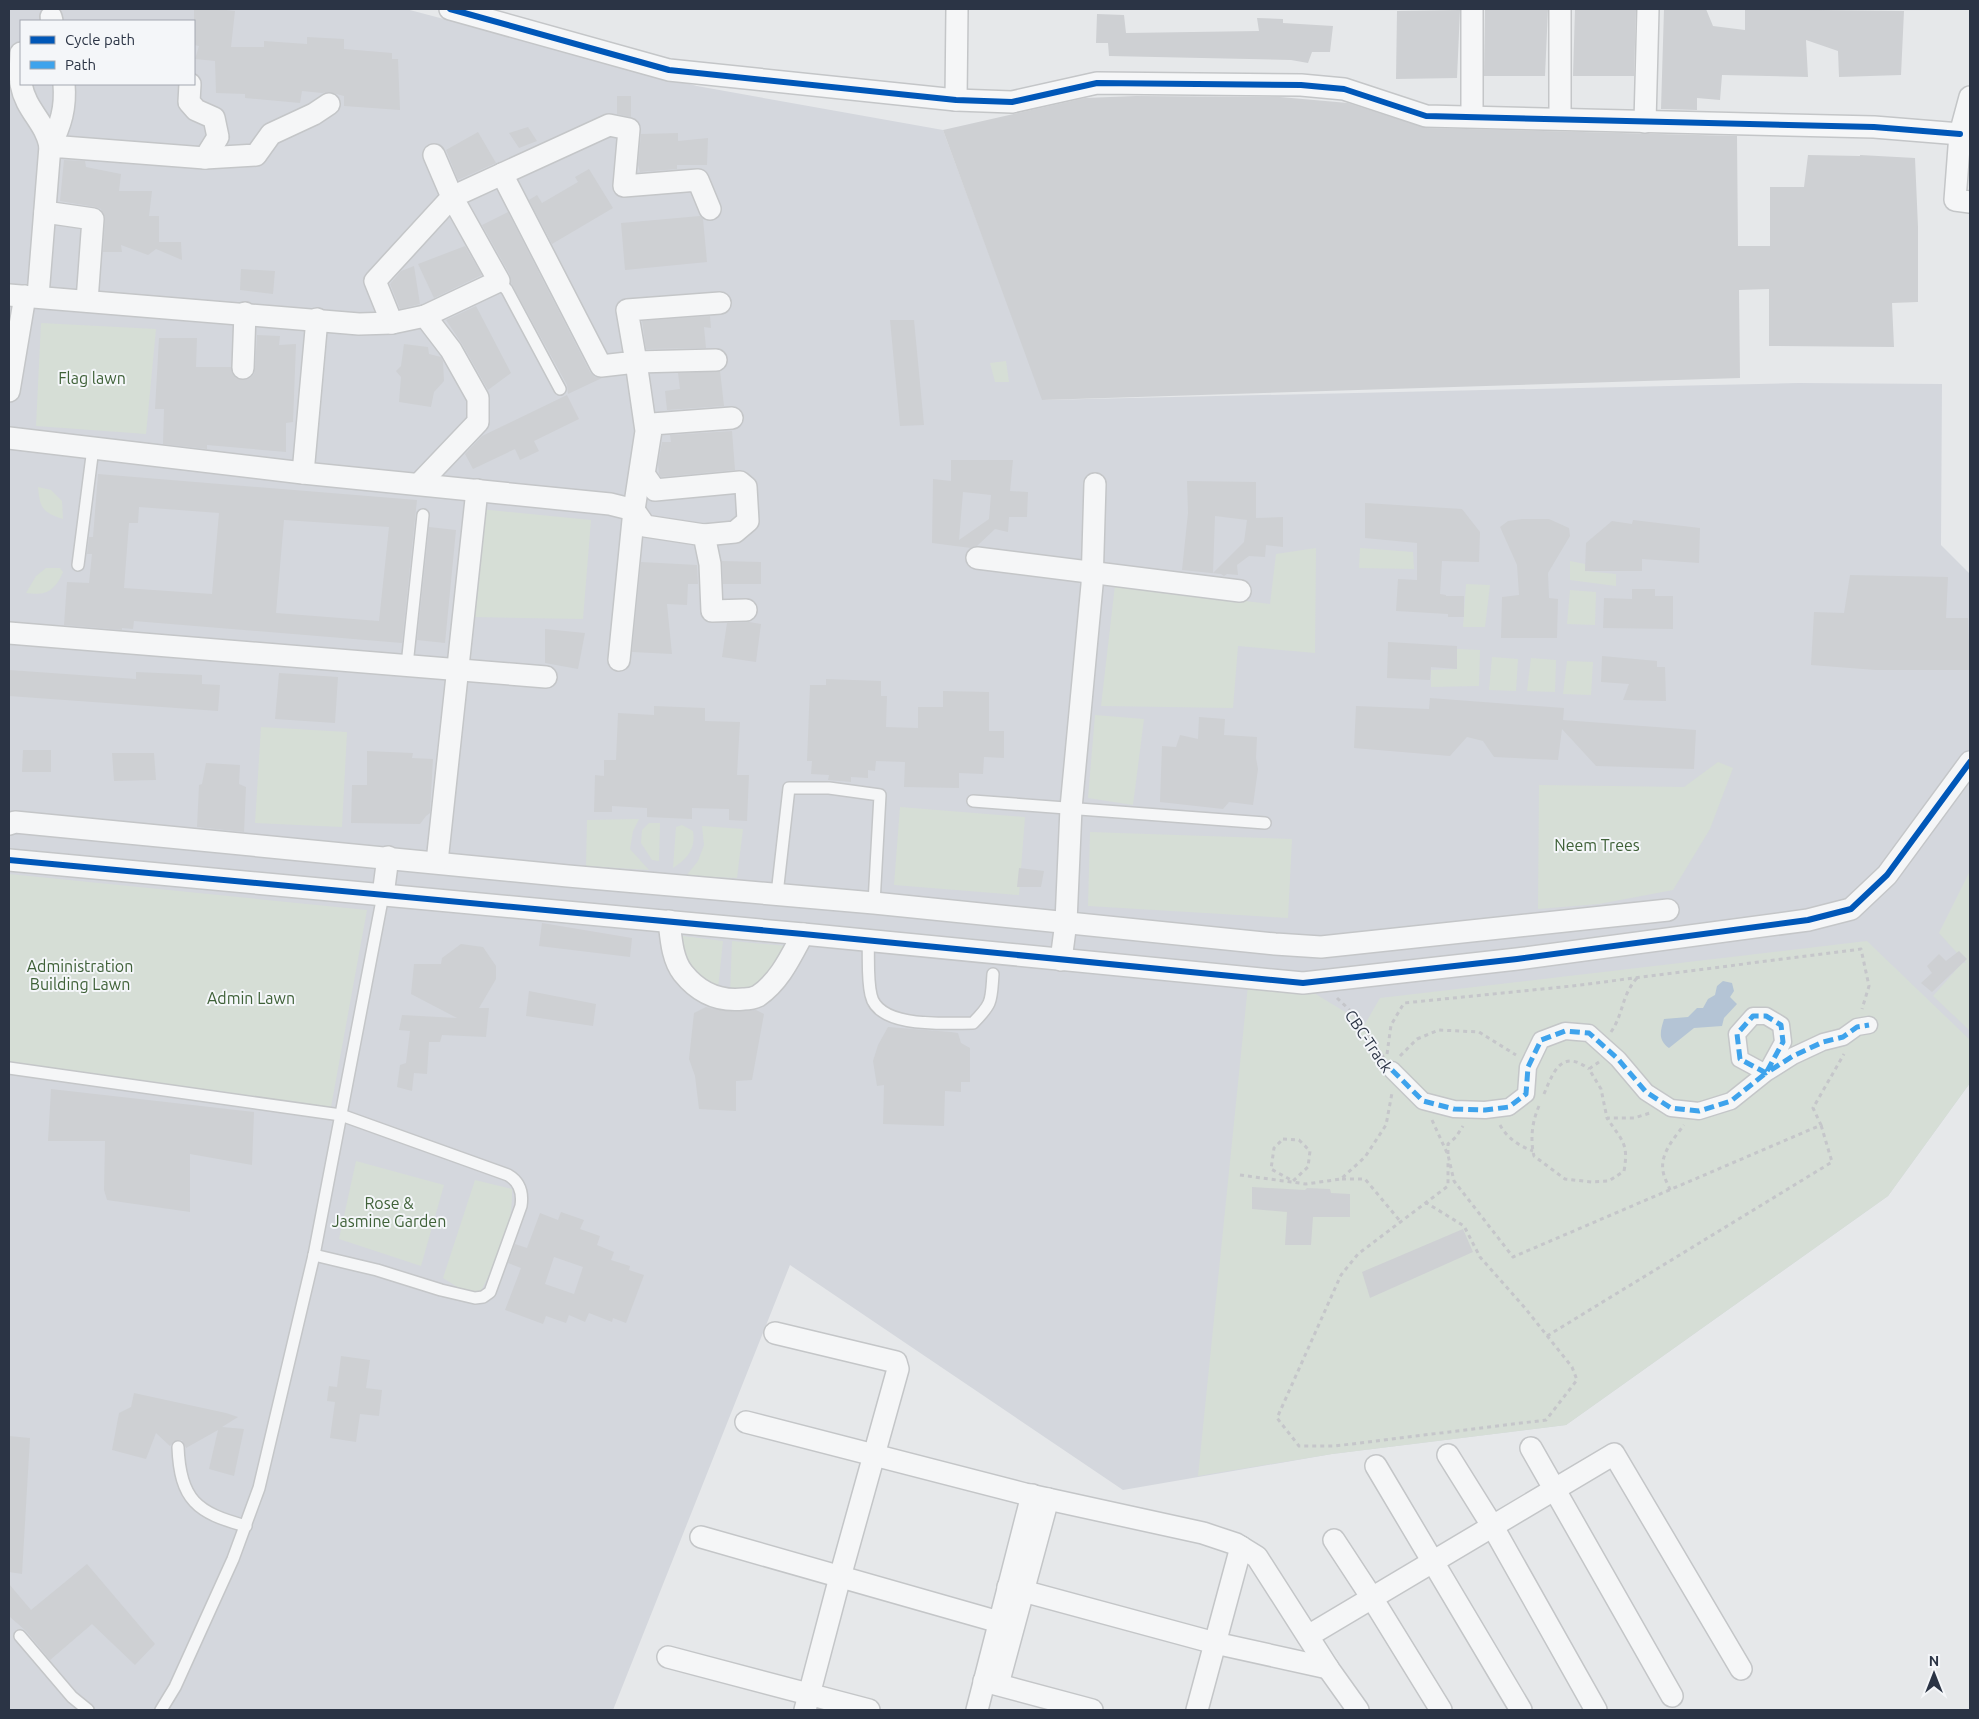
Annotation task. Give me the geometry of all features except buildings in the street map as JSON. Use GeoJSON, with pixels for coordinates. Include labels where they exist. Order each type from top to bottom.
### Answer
{"type":"FeatureCollection","features":[{"type":"Feature","properties":{"kind":"street"},"geometry":{"type":"LineString","coordinates":[[450,9],[669,70],[956,100],[1012,102],[1097,83],[1301,85],[1344,89],[1426,116],[1874,128],[1960,134]]}},
{"type":"Feature","properties":{"kind":"street"},"geometry":{"type":"LineString","coordinates":[[956,100],[957,9]]}},
{"type":"Feature","properties":{"kind":"street"},"geometry":{"type":"LineString","coordinates":[[1472,9],[1472,116]]}},
{"type":"Feature","properties":{"kind":"street"},"geometry":{"type":"LineString","coordinates":[[1560,9],[1560,119]]}},
{"type":"Feature","properties":{"kind":"street"},"geometry":{"type":"LineString","coordinates":[[1645,122],[1648,9]]}},
{"type":"Feature","properties":{"kind":"street"},"geometry":{"type":"LineString","coordinates":[[9,392],[24,296],[44,212],[50,146],[47,131],[32,111],[23,94],[21,85]]}},
{"type":"Feature","properties":{"kind":"street"},"geometry":{"type":"LineString","coordinates":[[50,146],[61,125],[65,94],[64,85]]}},
{"type":"Feature","properties":{"kind":"street"},"geometry":{"type":"LineString","coordinates":[[190,85],[189,102],[196,110],[214,118],[218,137],[205,158]]}},
{"type":"Feature","properties":{"kind":"street"},"geometry":{"type":"LineString","coordinates":[[1970,97],[1960,134],[1955,200],[1970,202]]}},
{"type":"Feature","properties":{"kind":"street"},"geometry":{"type":"LineString","coordinates":[[50,146],[205,158],[256,156],[271,134],[314,114],[329,104]]}},
{"type":"Feature","properties":{"kind":"street"},"geometry":{"type":"LineString","coordinates":[[392,323],[375,281],[452,197],[609,125],[629,129],[624,186],[698,180],[710,209]]}},
{"type":"Feature","properties":{"kind":"street"},"geometry":{"type":"LineString","coordinates":[[24,296],[359,324],[392,323],[425,316],[499,281],[452,197],[434,155]]}},
{"type":"Feature","properties":{"kind":"street"},"geometry":{"type":"LineString","coordinates":[[502,174],[601,366],[636,362],[716,360]]}},
{"type":"Feature","properties":{"kind":"street"},"geometry":{"type":"LineString","coordinates":[[44,212],[93,219],[87,301]]}},
{"type":"Feature","properties":{"kind":"street"},"geometry":{"type":"LineString","coordinates":[[619,660],[634,510],[646,431],[627,310],[720,303]]}},
{"type":"Feature","properties":{"kind":"street"},"geometry":{"type":"LineString","coordinates":[[243,368],[245,313]]}},
{"type":"Feature","properties":{"kind":"street"},"geometry":{"type":"LineString","coordinates":[[419,484],[478,422],[478,398],[451,350],[425,316]]}},
{"type":"Feature","properties":{"kind":"street"},"geometry":{"type":"LineString","coordinates":[[303,473],[317,319]]}},
{"type":"Feature","properties":{"kind":"street"},"geometry":{"type":"LineString","coordinates":[[9,438],[303,473],[610,504],[634,510],[645,526],[704,535],[735,532],[748,521],[746,487],[740,482],[655,490],[644,474],[652,424],[732,418]]}},
{"type":"Feature","properties":{"kind":"street"},"geometry":{"type":"LineString","coordinates":[[1061,960],[1066,922],[1071,808],[1093,571],[1095,484]]}},
{"type":"Feature","properties":{"kind":"street"},"geometry":{"type":"LineString","coordinates":[[438,862],[456,670],[476,490]]}},
{"type":"Feature","properties":{"kind":"street"},"geometry":{"type":"LineString","coordinates":[[704,535],[710,564],[712,611],[746,610]]}},
{"type":"Feature","properties":{"kind":"street"},"geometry":{"type":"LineString","coordinates":[[977,558],[1093,571],[1240,591]]}},
{"type":"Feature","properties":{"kind":"street"},"geometry":{"type":"LineString","coordinates":[[9,633],[546,678]]}},
{"type":"Feature","properties":{"kind":"street"},"geometry":{"type":"LineString","coordinates":[[9,860],[868,940],[1302,983],[1518,959],[1808,920],[1851,909],[1887,875],[1970,762]]}},
{"type":"Feature","properties":{"kind":"street"},"geometry":{"type":"LineString","coordinates":[[9,824],[15,822],[568,876],[874,903],[1216,939],[1321,947],[1668,910]]}},
{"type":"Feature","properties":{"kind":"street"},"geometry":{"type":"LineString","coordinates":[[383,895],[388,857]]}},
{"type":"Feature","properties":{"kind":"street"},"geometry":{"type":"LineString","coordinates":[[669,922],[672,948],[682,972],[704,992],[730,1001],[757,997],[776,981],[802,934]]}},
{"type":"Feature","properties":{"kind":"street"},"geometry":{"type":"LineString","coordinates":[[1515,926],[1518,959]]}},
{"type":"Feature","properties":{"kind":"street"},"geometry":{"type":"LineString","coordinates":[[1392,1070],[1424,1101],[1454,1109],[1492,1110],[1509,1107],[1526,1094],[1528,1067],[1541,1040],[1565,1031],[1589,1033],[1607,1049],[1646,1092],[1671,1108],[1699,1111],[1731,1101],[1766,1073],[1793,1056],[1823,1042],[1843,1037],[1857,1027],[1869,1024]]}},
{"type":"Feature","properties":{"kind":"street"},"geometry":{"type":"LineString","coordinates":[[775,1333],[896,1362],[898,1369],[807,1702]]}},
{"type":"Feature","properties":{"kind":"street"},"geometry":{"type":"LineString","coordinates":[[746,1422],[1040,1497],[1203,1533],[1241,1547],[1257,1557],[1328,1668],[1358,1710]]}},
{"type":"Feature","properties":{"kind":"street"},"geometry":{"type":"LineString","coordinates":[[1530,1448],[1672,1696]]}},
{"type":"Feature","properties":{"kind":"street"},"geometry":{"type":"LineString","coordinates":[[1308,1636],[1614,1454],[1741,1669]]}},
{"type":"Feature","properties":{"kind":"street"},"geometry":{"type":"LineString","coordinates":[[1448,1455],[1492,1527],[1596,1710]]}},
{"type":"Feature","properties":{"kind":"street"},"geometry":{"type":"LineString","coordinates":[[1376,1466],[1521,1710]]}},
{"type":"Feature","properties":{"kind":"street"},"geometry":{"type":"LineString","coordinates":[[977,1710],[991,1683],[1040,1497]]}},
{"type":"Feature","properties":{"kind":"street"},"geometry":{"type":"LineString","coordinates":[[700,1537],[999,1622]]}},
{"type":"Feature","properties":{"kind":"street"},"geometry":{"type":"LineString","coordinates":[[1334,1540],[1441,1710]]}},
{"type":"Feature","properties":{"kind":"street"},"geometry":{"type":"LineString","coordinates":[[1197,1710],[1241,1547]]}},
{"type":"Feature","properties":{"kind":"street"},"geometry":{"type":"LineString","coordinates":[[991,1710],[991,1683],[999,1622],[1016,1588]]}},
{"type":"Feature","properties":{"kind":"street"},"geometry":{"type":"LineString","coordinates":[[1016,1588],[1215,1643],[1328,1668]]}},
{"type":"Feature","properties":{"kind":"street"},"geometry":{"type":"LineString","coordinates":[[668,1657],[807,1702],[869,1710]]}},
{"type":"Feature","properties":{"kind":"street"},"geometry":{"type":"LineString","coordinates":[[991,1683],[1092,1710]]}},
{"type":"Feature","properties":{"kind":"lane"},"geometry":{"type":"LineString","coordinates":[[499,281],[507,290],[560,389]]}},
{"type":"Feature","properties":{"kind":"lane"},"geometry":{"type":"LineString","coordinates":[[78,565],[93,448]]}},
{"type":"Feature","properties":{"kind":"lane"},"geometry":{"type":"LineString","coordinates":[[407,665],[423,515]]}},
{"type":"Feature","properties":{"kind":"lane"},"geometry":{"type":"LineString","coordinates":[[777,894],[789,788],[829,788],[880,795],[874,903]]}},
{"type":"Feature","properties":{"kind":"lane"},"geometry":{"type":"LineString","coordinates":[[973,800],[1265,822]]}},
{"type":"Feature","properties":{"kind":"lane"},"geometry":{"type":"LineString","coordinates":[[161,1710],[175,1687],[234,1559],[260,1488],[314,1255],[383,895]]}},
{"type":"Feature","properties":{"kind":"lane"},"geometry":{"type":"LineString","coordinates":[[868,940],[871,995],[874,1004],[882,1012],[906,1021],[973,1023],[988,1008],[992,996],[992,974]]}},
{"type":"Feature","properties":{"kind":"lane"},"geometry":{"type":"LineString","coordinates":[[9,1068],[341,1115],[508,1175],[515,1180],[523,1196],[522,1206],[490,1292],[484,1297],[475,1298],[441,1290],[378,1270],[314,1255]]}},
{"type":"Feature","properties":{"kind":"lane"},"geometry":{"type":"LineString","coordinates":[[178,1447],[179,1468],[184,1487],[195,1502],[210,1515],[246,1526]]}},
{"type":"Feature","properties":{"kind":"lane"},"geometry":{"type":"LineString","coordinates":[[20,1636],[72,1697],[88,1710]]}},
{"type":"Feature","properties":{"kind":"path"},"geometry":{"type":"LineString","coordinates":[[1590,1069],[1607,1049],[1628,989],[1638,978]]}},
{"type":"Feature","properties":{"kind":"path"},"geometry":{"type":"LineString","coordinates":[[1392,1070],[1404,1051],[1417,1039],[1439,1030],[1479,1032],[1507,1048],[1528,1067]]}},
{"type":"Feature","properties":{"kind":"path"},"geometry":{"type":"LineString","coordinates":[[1564,1061],[1581,1062],[1590,1069],[1602,1089],[1607,1118],[1623,1141],[1627,1153],[1624,1171],[1609,1181],[1565,1180],[1534,1156],[1531,1140],[1535,1116],[1556,1068],[1564,1061]]}},
{"type":"Feature","properties":{"kind":"path"},"geometry":{"type":"LineString","coordinates":[[1425,1202],[1464,1226],[1480,1257],[1572,1366],[1577,1380],[1546,1420],[1335,1446],[1299,1446],[1277,1418],[1341,1274],[1358,1254],[1425,1202],[1448,1186],[1448,1144],[1456,1137],[1471,1110]]}},
{"type":"Feature","properties":{"kind":"path"},"geometry":{"type":"LineString","coordinates":[[1492,1110],[1506,1135],[1533,1151]]}},
{"type":"Feature","properties":{"kind":"path"},"geometry":{"type":"LineString","coordinates":[[1607,1118],[1634,1118],[1655,1111]]}},
{"type":"Feature","properties":{"kind":"path"},"geometry":{"type":"LineString","coordinates":[[1670,1190],[1663,1174],[1662,1163],[1670,1144],[1699,1111]]}},
{"type":"Feature","properties":{"kind":"path"},"geometry":{"type":"LineString","coordinates":[[1547,1336],[1832,1162],[1821,1125]]}},
{"type":"Feature","properties":{"kind":"path"},"geometry":{"type":"LineString","coordinates":[[1283,1139],[1299,1140],[1310,1151],[1308,1167],[1293,1181],[1271,1169],[1274,1148],[1283,1139]]}},
{"type":"Feature","properties":{"kind":"path"},"geometry":{"type":"LineString","coordinates":[[1240,1175],[1306,1184],[1341,1179],[1365,1179],[1400,1221]]}},
{"type":"Feature","properties":{"kind":"shaded area"},"geometry":{"type":"Polygon","coordinates":[[[9,9],[406,9],[697,86],[943,130],[1043,400],[1798,383],[1942,384],[1941,545],[1970,574],[1970,1083],[1888,1196],[1566,1425],[1332,1454],[1123,1490],[790,1265],[613,1710],[9,1710],[9,9]]]}},
{"type":"Feature","properties":{"kind":"green space","name":"Flag lawn"},"geometry":{"type":"Polygon","coordinates":[[[41,323],[156,329],[146,434],[36,426],[41,323]]]}},
{"type":"Feature","properties":{"kind":"green space"},"geometry":{"type":"Polygon","coordinates":[[[1006,361],[1009,382],[995,382],[990,363],[1006,361]]]}},
{"type":"Feature","properties":{"kind":"green space"},"geometry":{"type":"Polygon","coordinates":[[[38,487],[51,490],[62,501],[63,519],[43,508],[38,487]]]}},
{"type":"Feature","properties":{"kind":"green space"},"geometry":{"type":"Polygon","coordinates":[[[479,509],[591,520],[583,619],[472,617],[479,509]]]}},
{"type":"Feature","properties":{"kind":"green space"},"geometry":{"type":"Polygon","coordinates":[[[1316,548],[1315,653],[1238,646],[1233,708],[1101,706],[1115,585],[1270,604],[1276,554],[1316,548]]]}},
{"type":"Feature","properties":{"kind":"green space"},"geometry":{"type":"Polygon","coordinates":[[[1360,548],[1413,552],[1414,569],[1359,568],[1360,548]]]}},
{"type":"Feature","properties":{"kind":"green space"},"geometry":{"type":"Polygon","coordinates":[[[1570,561],[1585,564],[1585,571],[1616,574],[1616,586],[1570,580],[1570,561]]]}},
{"type":"Feature","properties":{"kind":"green space"},"geometry":{"type":"Polygon","coordinates":[[[46,568],[60,568],[63,572],[57,584],[44,593],[26,593],[36,576],[46,568]]]}},
{"type":"Feature","properties":{"kind":"green space"},"geometry":{"type":"Polygon","coordinates":[[[1466,584],[1490,585],[1485,627],[1463,627],[1466,584]]]}},
{"type":"Feature","properties":{"kind":"green space"},"geometry":{"type":"Polygon","coordinates":[[[1570,590],[1596,592],[1595,625],[1567,624],[1570,590]]]}},
{"type":"Feature","properties":{"kind":"green space"},"geometry":{"type":"Polygon","coordinates":[[[1457,649],[1480,650],[1479,686],[1431,687],[1431,670],[1457,669],[1457,649]]]}},
{"type":"Feature","properties":{"kind":"green space"},"geometry":{"type":"Polygon","coordinates":[[[1492,657],[1518,659],[1516,691],[1489,690],[1492,657]]]}},
{"type":"Feature","properties":{"kind":"green space"},"geometry":{"type":"Polygon","coordinates":[[[1531,658],[1556,660],[1555,692],[1527,691],[1531,658]]]}},
{"type":"Feature","properties":{"kind":"green space"},"geometry":{"type":"Polygon","coordinates":[[[1567,661],[1593,662],[1591,695],[1563,694],[1567,661]]]}},
{"type":"Feature","properties":{"kind":"green space"},"geometry":{"type":"Polygon","coordinates":[[[1095,715],[1144,719],[1133,805],[1088,798],[1095,715]]]}},
{"type":"Feature","properties":{"kind":"green space"},"geometry":{"type":"Polygon","coordinates":[[[261,727],[347,732],[342,827],[255,823],[261,727]]]}},
{"type":"Feature","properties":{"kind":"green space","name":"Neem Trees"},"geometry":{"type":"Polygon","coordinates":[[[1718,762],[1733,768],[1710,829],[1673,890],[1599,904],[1538,909],[1539,785],[1684,787],[1718,762]]]}},
{"type":"Feature","properties":{"kind":"green space"},"geometry":{"type":"Polygon","coordinates":[[[900,807],[1025,817],[1019,895],[894,885],[900,807]]]}},
{"type":"Feature","properties":{"kind":"green space"},"geometry":{"type":"Polygon","coordinates":[[[639,819],[633,831],[630,849],[649,870],[586,866],[587,820],[639,819]]]}},
{"type":"Feature","properties":{"kind":"green space"},"geometry":{"type":"Polygon","coordinates":[[[649,823],[660,823],[659,861],[652,860],[641,843],[642,830],[649,823]]]}},
{"type":"Feature","properties":{"kind":"green space"},"geometry":{"type":"Polygon","coordinates":[[[682,825],[693,831],[692,848],[686,857],[673,868],[676,827],[682,825]]]}},
{"type":"Feature","properties":{"kind":"green space"},"geometry":{"type":"Polygon","coordinates":[[[702,826],[743,829],[737,878],[686,876],[698,861],[704,845],[702,826]]]}},
{"type":"Feature","properties":{"kind":"green space"},"geometry":{"type":"Polygon","coordinates":[[[1090,832],[1292,839],[1288,918],[1088,906],[1090,832]]]}},
{"type":"Feature","properties":{"kind":"green space"},"geometry":{"type":"Polygon","coordinates":[[[1970,871],[1970,1031],[1933,996],[1962,963],[1966,963],[1939,933],[1970,871]]]}},
{"type":"Feature","properties":{"kind":"green space","name":"Admin Lawn"},"geometry":{"type":"Polygon","coordinates":[[[9,874],[367,910],[331,1107],[9,1067],[9,874]]]}},
{"type":"Feature","properties":{"kind":"green space"},"geometry":{"type":"Polygon","coordinates":[[[675,935],[723,941],[717,998],[682,972],[675,935]]]}},
{"type":"Feature","properties":{"kind":"green space"},"geometry":{"type":"Polygon","coordinates":[[[732,941],[787,946],[757,997],[730,995],[732,941]]]}},
{"type":"Feature","properties":{"kind":"green space"},"geometry":{"type":"Polygon","coordinates":[[[1867,941],[1970,1040],[1970,1083],[1888,1196],[1566,1425],[1332,1454],[1198,1476],[1248,985],[1304,987],[1365,1024],[1380,998],[1867,941]]]}},
{"type":"Feature","properties":{"kind":"green space","name":"Rose & Jasmine Garden"},"geometry":{"type":"Polygon","coordinates":[[[356,1161],[444,1185],[421,1266],[339,1239],[356,1161]]]}},
{"type":"Feature","properties":{"kind":"green space"},"geometry":{"type":"Polygon","coordinates":[[[475,1180],[512,1189],[512,1203],[504,1242],[481,1291],[465,1292],[443,1278],[475,1180]]]}},
{"type":"Feature","properties":{"kind":"water"},"geometry":{"type":"Polygon","coordinates":[[[1723,981],[1732,983],[1734,991],[1730,997],[1737,1004],[1724,1018],[1722,1026],[1694,1028],[1669,1048],[1665,1045],[1661,1035],[1664,1019],[1688,1017],[1697,1008],[1703,1008],[1708,999],[1715,995],[1717,986],[1723,981]]]}},
{"type":"Feature","properties":{"kind":"marked path"},"geometry":{"type":"LineString","coordinates":[[1392,1070],[1423,1101],[1454,1109],[1485,1110],[1509,1107],[1526,1094],[1528,1067],[1541,1040],[1565,1031],[1589,1033],[1618,1059],[1646,1092],[1671,1108],[1699,1111],[1731,1101],[1766,1073],[1783,1042],[1781,1025],[1766,1016],[1753,1016],[1737,1034],[1740,1059],[1766,1073],[1793,1056],[1823,1042],[1843,1037],[1857,1027],[1869,1025]]}},
{"type":"Feature","properties":{"kind":"cycle path"},"geometry":{"type":"LineString","coordinates":[[450,9],[669,70],[956,100],[1012,102],[1097,83],[1301,85],[1344,89],[1426,116],[1874,127],[1960,134]]}},
{"type":"Feature","properties":{"kind":"cycle path"},"geometry":{"type":"LineString","coordinates":[[9,860],[1303,983],[1517,959],[1808,920],[1851,909],[1887,875],[1970,762]]}},
{"type":"Feature","properties":{"kind":"park label","name":"Administration Building Lawn"},"geometry":{"type":"Point","coordinates":[80,975]}}]}
